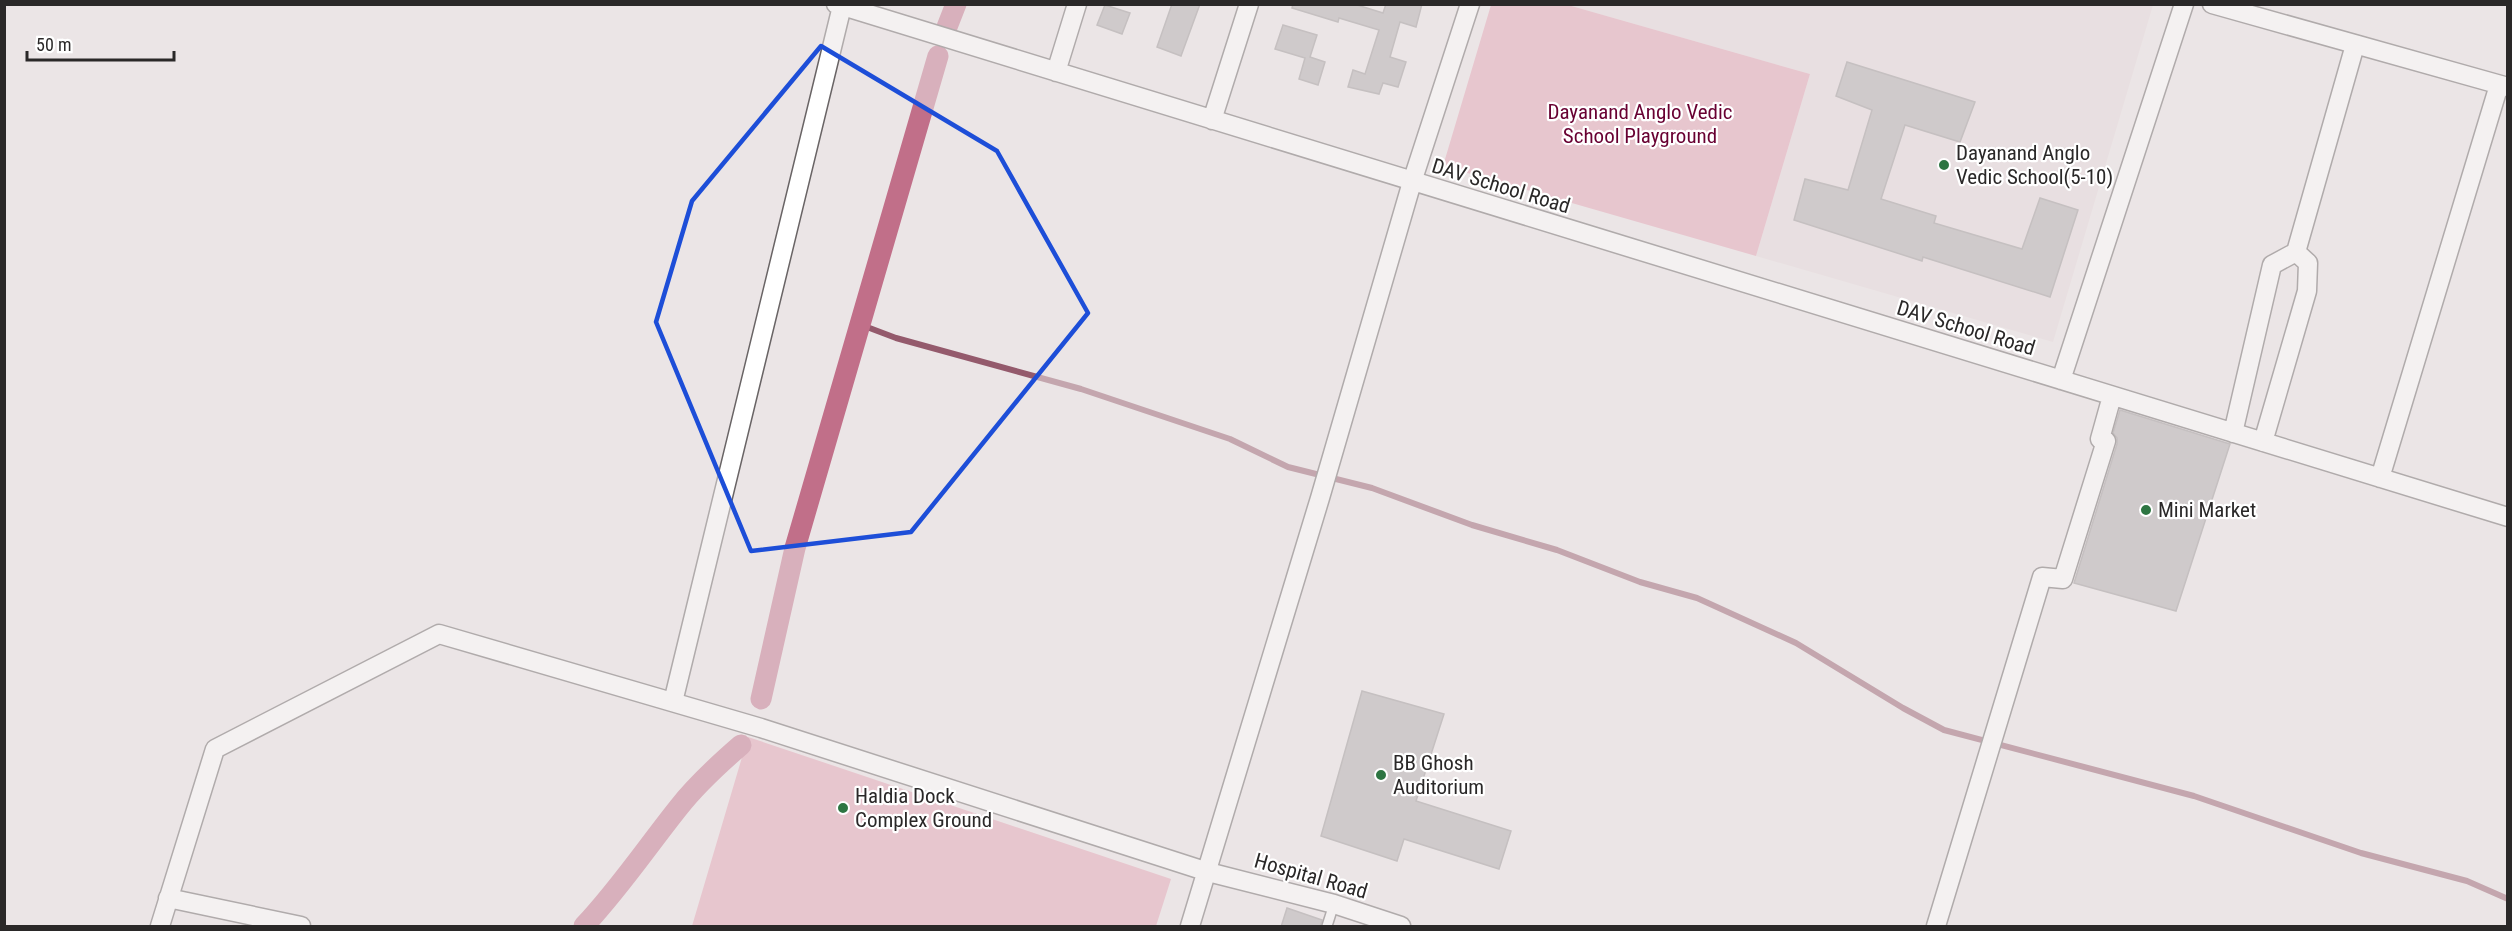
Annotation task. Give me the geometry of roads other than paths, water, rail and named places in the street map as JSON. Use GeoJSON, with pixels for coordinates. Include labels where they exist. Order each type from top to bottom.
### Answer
{"type":"FeatureCollection","features":[{"type":"Feature","properties":{"kind":"street"},"geometry":{"type":"LineString","coordinates":[[1056,72],[1077,4]]}},
{"type":"Feature","properties":{"kind":"street"},"geometry":{"type":"LineString","coordinates":[[1212,120],[1249,4]]}},
{"type":"Feature","properties":{"kind":"street"},"geometry":{"type":"LineString","coordinates":[[1190,927],[1320,498],[1412,182],[1470,4]]}},
{"type":"Feature","properties":{"kind":"street"},"geometry":{"type":"LineString","coordinates":[[2061,380],[2184,4]]}},
{"type":"Feature","properties":{"kind":"street"},"geometry":{"type":"LineString","coordinates":[[2212,4],[2503,86],[2380,478]]}},
{"type":"Feature","properties":{"kind":"street"},"geometry":{"type":"LineString","coordinates":[[673,702],[839,5]]}},
{"type":"Feature","properties":{"kind":"street","name":"DAV School Road"},"geometry":{"type":"LineString","coordinates":[[839,5],[2508,517]]}},
{"type":"Feature","properties":{"kind":"street"},"geometry":{"type":"LineString","coordinates":[[2233,433],[2272,265],[2296,252],[2355,45]]}},
{"type":"Feature","properties":{"kind":"street"},"geometry":{"type":"LineString","coordinates":[[2264,442],[2307,291],[2308,263],[2296,252]]}},
{"type":"Feature","properties":{"kind":"street"},"geometry":{"type":"LineString","coordinates":[[1936,927],[2007,700],[2042,577],[2062,579],[2106,441],[2100,439],[2112,396]]}},
{"type":"Feature","properties":{"kind":"street","name":"Hospital Road"},"geometry":{"type":"LineString","coordinates":[[160,927],[215,749],[439,634],[673,702],[1208,872],[1334,904],[1401,927]]}},
{"type":"Feature","properties":{"kind":"street"},"geometry":{"type":"LineString","coordinates":[[168,898],[301,927]]}},
{"type":"Feature","properties":{"kind":"lane"},"geometry":{"type":"LineString","coordinates":[[1327,927],[1334,904]]}},
{"type":"Feature","properties":{"kind":"waterway"},"geometry":{"type":"LineString","coordinates":[[947,27],[956,4]]}},
{"type":"Feature","properties":{"kind":"waterway"},"geometry":{"type":"LineString","coordinates":[[761,699],[795,548],[938,56]]}},
{"type":"Feature","properties":{"kind":"waterway"},"geometry":{"type":"LineString","coordinates":[[859,324],[896,338],[1081,389],[1230,439],[1288,467],[1372,488],[1472,525],[1557,550],[1640,582],[1697,598],[1796,643],[1903,708],[1944,730],[2194,796],[2361,853],[2467,881],[2508,899]]}},
{"type":"Feature","properties":{"kind":"waterway"},"geometry":{"type":"LineString","coordinates":[[584,926],[621,883],[686,799],[708,774],[741,745]]}},
{"type":"Feature","properties":{"kind":"place","name":"Dayanand Anglo Vedic School(5-10)"},"geometry":{"type":"Point","coordinates":[1944,165]}},
{"type":"Feature","properties":{"kind":"place","name":"Mini Market"},"geometry":{"type":"Point","coordinates":[2146,510]}},
{"type":"Feature","properties":{"kind":"place","name":"BB Ghosh Auditorium"},"geometry":{"type":"Point","coordinates":[1381,775]}},
{"type":"Feature","properties":{"kind":"place","name":"Haldia Dock Complex Ground"},"geometry":{"type":"Point","coordinates":[843,808]}},
{"type":"Feature","properties":{"kind":"park label","name":"Dayanand Anglo Vedic School Playground"},"geometry":{"type":"Point","coordinates":[1640,124]}}]}
